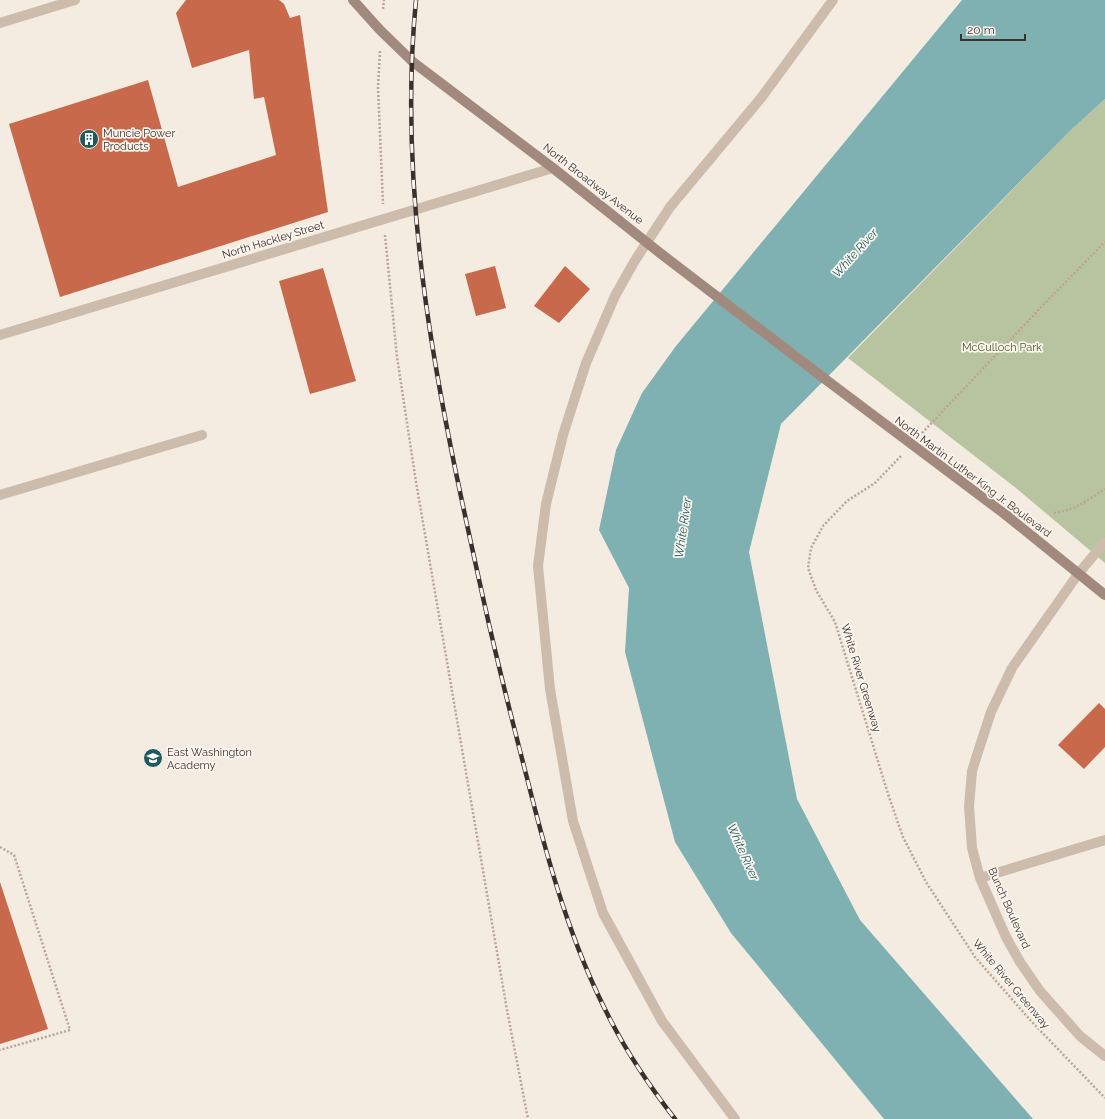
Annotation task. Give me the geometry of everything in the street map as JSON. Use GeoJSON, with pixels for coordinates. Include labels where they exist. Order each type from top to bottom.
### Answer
{"type":"FeatureCollection","features":[{"type":"Feature","properties":{"kind":"main road","name":"North Broadway Avenue"},"geometry":{"type":"LineString","coordinates":[[353,0],[380,30],[413,62],[553,168],[660,253],[825,379]]}},
{"type":"Feature","properties":{"kind":"main road","name":"North Martin Luther King Jr. Boulevard"},"geometry":{"type":"LineString","coordinates":[[825,379],[1006,515],[1105,595]]}},
{"type":"Feature","properties":{"kind":"street"},"geometry":{"type":"LineString","coordinates":[[0,23],[75,0]]}},
{"type":"Feature","properties":{"kind":"street"},"geometry":{"type":"LineString","coordinates":[[735,1119],[662,1021],[603,913],[573,821],[550,689],[538,566],[546,504],[563,435],[586,363],[615,296],[634,262],[670,207],[761,98],[832,0]]}},
{"type":"Feature","properties":{"kind":"street","name":"North Hackley Street"},"geometry":{"type":"LineString","coordinates":[[0,335],[553,168]]}},
{"type":"Feature","properties":{"kind":"street"},"geometry":{"type":"LineString","coordinates":[[0,495],[202,435]]}},
{"type":"Feature","properties":{"kind":"street","name":"Bunch Boulevard"},"geometry":{"type":"LineString","coordinates":[[1105,542],[1078,574],[1012,668],[991,712],[977,755],[972,772],[968,806],[972,848],[980,878],[1006,937],[1020,962],[1040,991],[1080,1036],[1105,1056]]}},
{"type":"Feature","properties":{"kind":"street"},"geometry":{"type":"LineString","coordinates":[[980,878],[1105,840]]}},
{"type":"Feature","properties":{"kind":"path"},"geometry":{"type":"LineString","coordinates":[[379,62],[378,87],[383,219],[398,357],[416,482],[506,1002],[528,1119]]}},
{"type":"Feature","properties":{"kind":"path"},"geometry":{"type":"LineString","coordinates":[[922,434],[1046,302],[1105,242]]}},
{"type":"Feature","properties":{"kind":"path","name":"White River Greenway"},"geometry":{"type":"LineString","coordinates":[[906,450],[875,483],[847,501],[822,526],[811,548],[808,568],[816,590],[835,622],[889,797],[903,837],[926,882],[975,957],[1031,1021],[1105,1098]]}},
{"type":"Feature","properties":{"kind":"path"},"geometry":{"type":"LineString","coordinates":[[1054,512],[1066,511],[1079,506],[1105,489]]}},
{"type":"Feature","properties":{"kind":"path"},"geometry":{"type":"LineString","coordinates":[[0,847],[14,855],[70,1030],[0,1050]]}},
{"type":"Feature","properties":{"kind":"green space","name":"McCulloch Park"},"geometry":{"type":"Polygon","coordinates":[[[1105,99],[1105,563],[1016,488],[848,358],[1070,131],[1105,99]]]}},
{"type":"Feature","properties":{"kind":"water","name":"White River"},"geometry":{"type":"Polygon","coordinates":[[[962,0],[1105,0],[1105,99],[1070,131],[781,424],[749,552],[797,799],[860,920],[1033,1119],[884,1119],[731,933],[675,842],[625,652],[629,588],[599,530],[616,450],[642,393],[676,346],[962,0]]]}},
{"type":"Feature","properties":{"kind":"building","name":"Muncie Power Products"},"geometry":{"type":"Polygon","coordinates":[[[186,0],[279,0],[284,4],[290,18],[300,15],[328,212],[60,297],[9,124],[148,80],[178,187],[276,155],[264,97],[254,99],[249,50],[192,68],[176,13],[186,0]]]}},
{"type":"Feature","properties":{"kind":"building"},"geometry":{"type":"Polygon","coordinates":[[[495,266],[506,308],[476,316],[465,274],[495,266]]]}},
{"type":"Feature","properties":{"kind":"building"},"geometry":{"type":"Polygon","coordinates":[[[565,266],[590,289],[559,323],[534,306],[565,266]]]}},
{"type":"Feature","properties":{"kind":"building"},"geometry":{"type":"Polygon","coordinates":[[[323,268],[356,381],[310,394],[279,281],[323,268]]]}},
{"type":"Feature","properties":{"kind":"building"},"geometry":{"type":"Polygon","coordinates":[[[1099,703],[1105,709],[1105,747],[1084,769],[1058,745],[1099,703]]]}},
{"type":"Feature","properties":{"kind":"building"},"geometry":{"type":"Polygon","coordinates":[[[0,882],[48,1029],[0,1044],[0,882]]]}},
{"type":"Feature","properties":{"kind":"railway"},"geometry":{"type":"LineString","coordinates":[[416,0],[411,77],[412,153],[417,228],[426,304],[438,379],[452,453],[489,624],[543,841],[572,933],[597,992],[625,1047],[657,1096],[675,1119]]}},
{"type":"Feature","properties":{"kind":"place","name":"Muncie Power Products"},"geometry":{"type":"Point","coordinates":[89,139]}},
{"type":"Feature","properties":{"kind":"place","name":"East Washington Academy"},"geometry":{"type":"Point","coordinates":[153,758]}}]}
